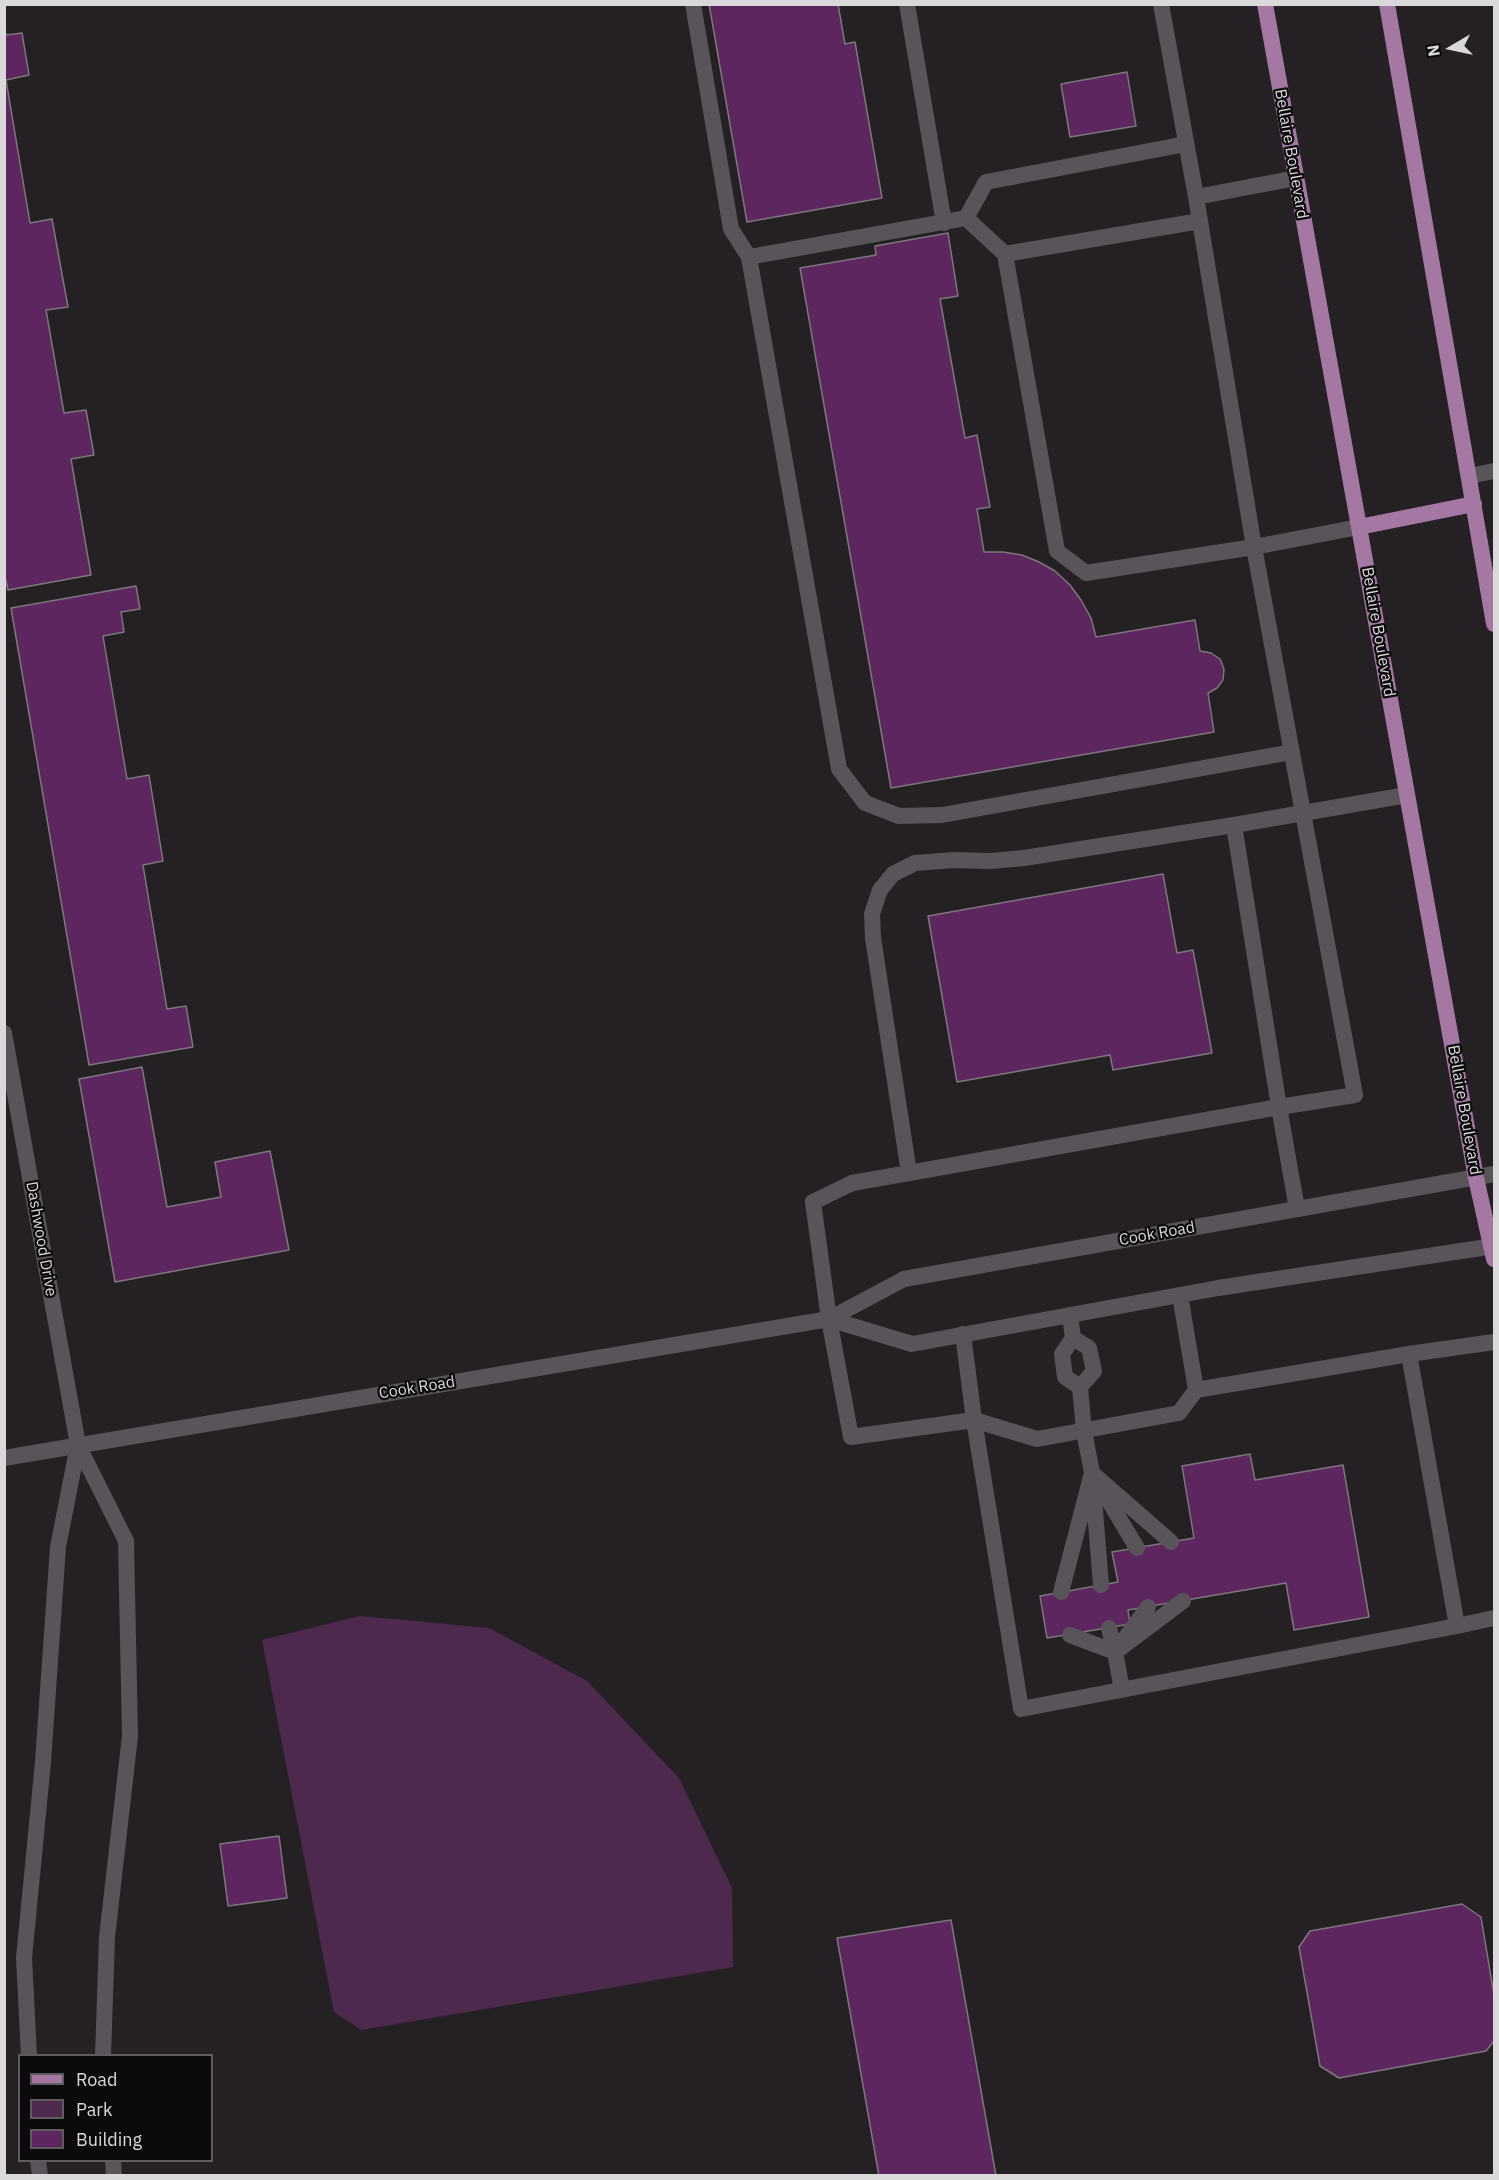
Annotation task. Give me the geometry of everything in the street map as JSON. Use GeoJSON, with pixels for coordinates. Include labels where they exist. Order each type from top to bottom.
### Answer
{"type":"FeatureCollection","features":[{"type":"Feature","properties":{"kind":"main road","name":"Bellaire Boulevard"},"geometry":{"type":"LineString","coordinates":[[1265,4],[1476,1178],[1494,1250]]}},
{"type":"Feature","properties":{"kind":"main road"},"geometry":{"type":"LineString","coordinates":[[1387,4],[1474,504],[1488,552],[1494,624]]}},
{"type":"Feature","properties":{"kind":"main road"},"geometry":{"type":"LineString","coordinates":[[1359,527],[1474,504]]}},
{"type":"Feature","properties":{"kind":"street"},"geometry":{"type":"LineString","coordinates":[[693,4],[731,229],[749,257],[839,769],[865,803],[899,816],[942,815],[1292,752]]}},
{"type":"Feature","properties":{"kind":"street"},"geometry":{"type":"LineString","coordinates":[[907,4],[944,223]]}},
{"type":"Feature","properties":{"kind":"street"},"geometry":{"type":"LineString","coordinates":[[1161,4],[1196,197],[1254,547],[1354,1095],[852,1183],[813,1202],[829,1319],[851,1437],[974,1420],[1037,1439],[1179,1413],[1196,1390],[1494,1342]]}},
{"type":"Feature","properties":{"kind":"street"},"geometry":{"type":"LineString","coordinates":[[749,257],[966,218],[986,182],[1186,144]]}},
{"type":"Feature","properties":{"kind":"street"},"geometry":{"type":"LineString","coordinates":[[1196,197],[1296,178]]}},
{"type":"Feature","properties":{"kind":"street"},"geometry":{"type":"LineString","coordinates":[[966,218],[1005,254],[1057,551],[1086,573],[1254,547],[1359,527]]}},
{"type":"Feature","properties":{"kind":"street"},"geometry":{"type":"LineString","coordinates":[[1005,254],[1200,221]]}},
{"type":"Feature","properties":{"kind":"street"},"geometry":{"type":"LineString","coordinates":[[1469,476],[1494,471]]}},
{"type":"Feature","properties":{"kind":"street"},"geometry":{"type":"LineString","coordinates":[[909,1173],[872,914],[880,890],[893,874],[915,863],[1024,858],[1303,814],[1407,795]]}},
{"type":"Feature","properties":{"kind":"street"},"geometry":{"type":"LineString","coordinates":[[1234,825],[1297,1209]]}},
{"type":"Feature","properties":{"kind":"street","name":"Dashwood Drive"},"geometry":{"type":"LineString","coordinates":[[4,1034],[78,1445]]}},
{"type":"Feature","properties":{"kind":"street","name":"Cook Road"},"geometry":{"type":"LineString","coordinates":[[4,1458],[829,1319],[904,1279],[1494,1174]]}},
{"type":"Feature","properties":{"kind":"street","name":"Cook Road"},"geometry":{"type":"LineString","coordinates":[[829,1319],[912,1344],[1180,1294],[1494,1250]]}},
{"type":"Feature","properties":{"kind":"street"},"geometry":{"type":"LineString","coordinates":[[1180,1294],[1196,1390]]}},
{"type":"Feature","properties":{"kind":"street"},"geometry":{"type":"LineString","coordinates":[[1070,1315],[1073,1338],[1062,1354],[1065,1377],[1080,1387]]}},
{"type":"Feature","properties":{"kind":"street"},"geometry":{"type":"LineString","coordinates":[[963,1334],[974,1420],[1021,1709],[1494,1618]]}},
{"type":"Feature","properties":{"kind":"street"},"geometry":{"type":"LineString","coordinates":[[1073,1338],[1089,1348],[1094,1371],[1080,1387],[1084,1431],[1092,1473],[1101,1585]]}},
{"type":"Feature","properties":{"kind":"street"},"geometry":{"type":"LineString","coordinates":[[1409,1354],[1457,1626]]}},
{"type":"Feature","properties":{"kind":"street"},"geometry":{"type":"LineString","coordinates":[[29,2054],[24,1958],[43,1762],[58,1547],[78,1445]]}},
{"type":"Feature","properties":{"kind":"street"},"geometry":{"type":"LineString","coordinates":[[78,1445],[126,1541],[130,1736],[107,1937],[103,2054]]}},
{"type":"Feature","properties":{"kind":"street"},"geometry":{"type":"LineString","coordinates":[[1092,1473],[1171,1542]]}},
{"type":"Feature","properties":{"kind":"street"},"geometry":{"type":"LineString","coordinates":[[1092,1473],[1137,1548]]}},
{"type":"Feature","properties":{"kind":"street"},"geometry":{"type":"LineString","coordinates":[[1061,1592],[1092,1473]]}},
{"type":"Feature","properties":{"kind":"street"},"geometry":{"type":"LineString","coordinates":[[1115,1652],[1183,1601]]}},
{"type":"Feature","properties":{"kind":"street"},"geometry":{"type":"LineString","coordinates":[[1115,1652],[1149,1607]]}},
{"type":"Feature","properties":{"kind":"street"},"geometry":{"type":"LineString","coordinates":[[1110,1628],[1122,1689]]}},
{"type":"Feature","properties":{"kind":"street"},"geometry":{"type":"LineString","coordinates":[[1070,1635],[1115,1652]]}},
{"type":"Feature","properties":{"kind":"green space"},"geometry":{"type":"Polygon","coordinates":[[[360,1616],[489,1628],[587,1681],[679,1778],[732,1888],[733,1967],[361,2030],[334,2012],[262,1640],[360,1616]]]}},
{"type":"Feature","properties":{"kind":"building"},"geometry":{"type":"Polygon","coordinates":[[[709,4],[838,4],[845,44],[855,42],[882,198],[747,222],[709,4]]]}},
{"type":"Feature","properties":{"kind":"building"},"geometry":{"type":"Polygon","coordinates":[[[4,24],[6,35],[22,33],[29,75],[6,80],[30,223],[52,219],[68,307],[46,310],[64,413],[86,410],[94,455],[71,459],[91,575],[8,590],[4,572],[4,24]]]}},
{"type":"Feature","properties":{"kind":"building"},"geometry":{"type":"Polygon","coordinates":[[[1127,72],[1136,126],[1070,137],[1061,84],[1127,72]]]}},
{"type":"Feature","properties":{"kind":"building"},"geometry":{"type":"Polygon","coordinates":[[[948,233],[958,296],[940,299],[965,438],[977,435],[990,507],[977,509],[984,552],[1022,555],[1055,571],[1070,585],[1081,600],[1091,618],[1096,637],[1195,620],[1200,651],[1211,653],[1220,659],[1224,669],[1223,680],[1217,688],[1208,693],[1214,732],[891,788],[800,268],[876,255],[875,246],[948,233]]]}},
{"type":"Feature","properties":{"kind":"building"},"geometry":{"type":"Polygon","coordinates":[[[136,586],[140,609],[121,612],[124,632],[103,636],[127,779],[149,775],[163,861],[143,865],[167,1009],[186,1006],[193,1047],[89,1065],[11,608],[136,586]]]}},
{"type":"Feature","properties":{"kind":"building"},"geometry":{"type":"Polygon","coordinates":[[[1163,874],[1177,953],[1193,950],[1212,1053],[1113,1070],[1110,1055],[957,1082],[928,916],[1163,874]]]}},
{"type":"Feature","properties":{"kind":"building"},"geometry":{"type":"Polygon","coordinates":[[[142,1067],[167,1207],[221,1197],[215,1162],[270,1151],[289,1250],[115,1282],[79,1079],[142,1067]]]}},
{"type":"Feature","properties":{"kind":"building"},"geometry":{"type":"Polygon","coordinates":[[[1250,1454],[1255,1480],[1343,1465],[1369,1617],[1294,1630],[1286,1583],[1128,1610],[1130,1624],[1047,1638],[1040,1596],[1118,1582],[1112,1552],[1194,1538],[1182,1466],[1250,1454]]]}},
{"type":"Feature","properties":{"kind":"building"},"geometry":{"type":"Polygon","coordinates":[[[279,1836],[287,1898],[228,1906],[220,1844],[279,1836]]]}},
{"type":"Feature","properties":{"kind":"building"},"geometry":{"type":"Polygon","coordinates":[[[1462,1904],[1481,1917],[1494,1995],[1494,2041],[1486,2051],[1339,2078],[1320,2066],[1299,1947],[1310,1931],[1462,1904]]]}},
{"type":"Feature","properties":{"kind":"building"},"geometry":{"type":"Polygon","coordinates":[[[951,1920],[996,2176],[879,2176],[837,1938],[951,1920]]]}}]}
